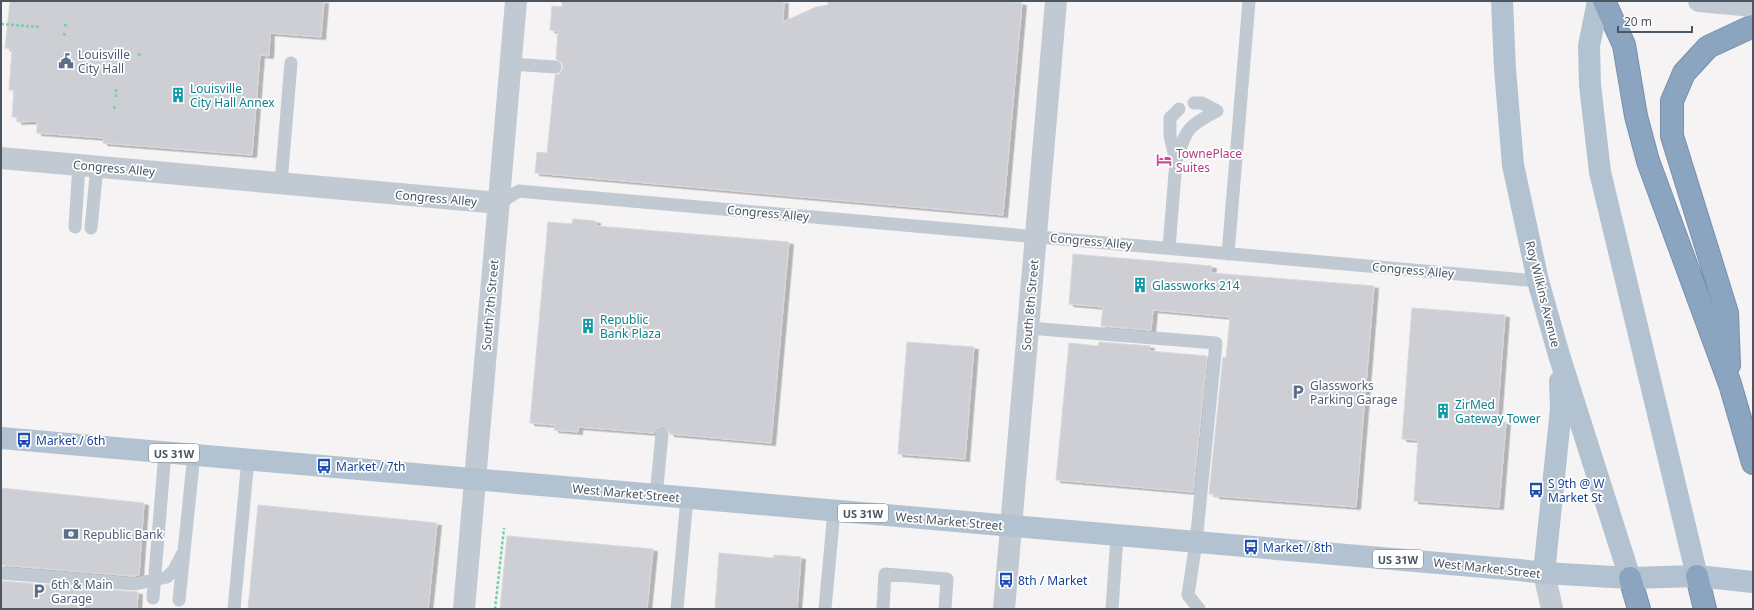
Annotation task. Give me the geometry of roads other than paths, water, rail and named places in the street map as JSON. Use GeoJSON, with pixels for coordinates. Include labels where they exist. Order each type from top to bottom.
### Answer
{"type":"FeatureCollection","features":[{"type":"Feature","properties":{"kind":"highway"},"geometry":{"type":"LineString","coordinates":[[1604,1],[1624,45],[1636,116],[1648,161],[1730,384],[1751,454]]}},
{"type":"Feature","properties":{"kind":"highway"},"geometry":{"type":"LineString","coordinates":[[1730,384],[1728,313],[1672,136],[1672,101],[1684,73],[1708,47],[1753,26]]}},
{"type":"Feature","properties":{"kind":"highway"},"geometry":{"type":"LineString","coordinates":[[1697,576],[1705,609]]}},
{"type":"Feature","properties":{"kind":"highway"},"geometry":{"type":"LineString","coordinates":[[1630,578],[1639,609]]}},
{"type":"Feature","properties":{"kind":"main road","name":"Roy Wilkins Avenue"},"geometry":{"type":"LineString","coordinates":[[1502,1],[1505,69],[1513,165],[1538,281],[1559,355],[1630,578]]}},
{"type":"Feature","properties":{"kind":"main road"},"geometry":{"type":"LineString","coordinates":[[1598,1],[1589,46],[1590,85],[1600,172],[1697,576]]}},
{"type":"Feature","properties":{"kind":"main road"},"geometry":{"type":"LineString","coordinates":[[1544,573],[1560,409],[1559,355]]}},
{"type":"Feature","properties":{"kind":"main road","name":"West Market Street"},"geometry":{"type":"LineString","coordinates":[[1,438],[476,478],[656,496],[1544,573],[1630,578],[1697,576],[1753,582]]}},
{"type":"Feature","properties":{"kind":"street","name":"South 7th Street"},"geometry":{"type":"LineString","coordinates":[[464,609],[516,1]]}},
{"type":"Feature","properties":{"kind":"street","name":"South 8th Street"},"geometry":{"type":"LineString","coordinates":[[1004,609],[1056,1]]}},
{"type":"Feature","properties":{"kind":"street"},"geometry":{"type":"LineString","coordinates":[[1699,1],[1753,6]]}},
{"type":"Feature","properties":{"kind":"street","name":"Congress Alley"},"geometry":{"type":"LineString","coordinates":[[1,158],[499,203]]}},
{"type":"Feature","properties":{"kind":"street"},"geometry":{"type":"LineString","coordinates":[[1544,573],[1552,609]]}},
{"type":"Feature","properties":{"kind":"lane"},"geometry":{"type":"LineString","coordinates":[[1228,254],[1249,1]]}},
{"type":"Feature","properties":{"kind":"lane"},"geometry":{"type":"LineString","coordinates":[[281,184],[292,63]]}},
{"type":"Feature","properties":{"kind":"lane"},"geometry":{"type":"LineString","coordinates":[[511,64],[555,68]]}},
{"type":"Feature","properties":{"kind":"lane"},"geometry":{"type":"LineString","coordinates":[[1194,103],[1202,103],[1218,111],[1239,113]]}},
{"type":"Feature","properties":{"kind":"lane"},"geometry":{"type":"LineString","coordinates":[[1176,161],[1170,136],[1170,118],[1179,109]]}},
{"type":"Feature","properties":{"kind":"lane"},"geometry":{"type":"LineString","coordinates":[[1168,248],[1176,161],[1185,134],[1193,125],[1218,111]]}},
{"type":"Feature","properties":{"kind":"lane"},"geometry":{"type":"LineString","coordinates":[[75,227],[88,166]]}},
{"type":"Feature","properties":{"kind":"lane"},"geometry":{"type":"LineString","coordinates":[[88,166],[92,228]]}},
{"type":"Feature","properties":{"kind":"lane","name":"Congress Alley"},"geometry":{"type":"LineString","coordinates":[[499,203],[519,191],[1538,281]]}},
{"type":"Feature","properties":{"kind":"lane"},"geometry":{"type":"LineString","coordinates":[[1028,328],[1216,343],[1196,542],[1188,595],[1199,609]]}},
{"type":"Feature","properties":{"kind":"lane"},"geometry":{"type":"LineString","coordinates":[[656,496],[662,434]]}},
{"type":"Feature","properties":{"kind":"lane"},"geometry":{"type":"LineString","coordinates":[[153,598],[165,452]]}},
{"type":"Feature","properties":{"kind":"lane"},"geometry":{"type":"LineString","coordinates":[[179,600],[194,454]]}},
{"type":"Feature","properties":{"kind":"lane"},"geometry":{"type":"LineString","coordinates":[[234,609],[248,459]]}},
{"type":"Feature","properties":{"kind":"lane"},"geometry":{"type":"LineString","coordinates":[[677,609],[687,498]]}},
{"type":"Feature","properties":{"kind":"lane"},"geometry":{"type":"LineString","coordinates":[[825,609],[834,511]]}},
{"type":"Feature","properties":{"kind":"lane"},"geometry":{"type":"LineString","coordinates":[[1112,609],[1117,536]]}},
{"type":"Feature","properties":{"kind":"lane"},"geometry":{"type":"LineString","coordinates":[[1,573],[135,584],[167,577],[174,570],[184,551]]}},
{"type":"Feature","properties":{"kind":"lane"},"geometry":{"type":"LineString","coordinates":[[883,609],[885,574],[947,579],[945,609]]}},
{"type":"Feature","properties":{"kind":"place","name":"Louisville City Hall"},"geometry":{"type":"Point","coordinates":[66,61]}},
{"type":"Feature","properties":{"kind":"place","name":"Louisville City Hall Annex"},"geometry":{"type":"Point","coordinates":[178,95]}},
{"type":"Feature","properties":{"kind":"place","name":"TownePlace Suites"},"geometry":{"type":"Point","coordinates":[1164,160]}},
{"type":"Feature","properties":{"kind":"place","name":"Glassworks 214"},"geometry":{"type":"Point","coordinates":[1140,285]}},
{"type":"Feature","properties":{"kind":"place","name":"Republic Bank Plaza"},"geometry":{"type":"Point","coordinates":[588,326]}},
{"type":"Feature","properties":{"kind":"place","name":"Glassworks Parking Garage"},"geometry":{"type":"Point","coordinates":[1298,392]}},
{"type":"Feature","properties":{"kind":"place","name":"ZirMed Gateway Tower"},"geometry":{"type":"Point","coordinates":[1443,411]}},
{"type":"Feature","properties":{"kind":"place","name":"Market / 6th"},"geometry":{"type":"Point","coordinates":[24,440]}},
{"type":"Feature","properties":{"kind":"place","name":"Market / 7th"},"geometry":{"type":"Point","coordinates":[324,466]}},
{"type":"Feature","properties":{"kind":"place","name":"S 9th @ W Market St"},"geometry":{"type":"Point","coordinates":[1536,490]}},
{"type":"Feature","properties":{"kind":"place","name":"Republic Bank"},"geometry":{"type":"Point","coordinates":[71,534]}},
{"type":"Feature","properties":{"kind":"place","name":"Market / 8th"},"geometry":{"type":"Point","coordinates":[1251,547]}},
{"type":"Feature","properties":{"kind":"place","name":"8th / Market"},"geometry":{"type":"Point","coordinates":[1006,580]}},
{"type":"Feature","properties":{"kind":"place","name":"6th & Main Garage"},"geometry":{"type":"Point","coordinates":[39,591]}}]}
